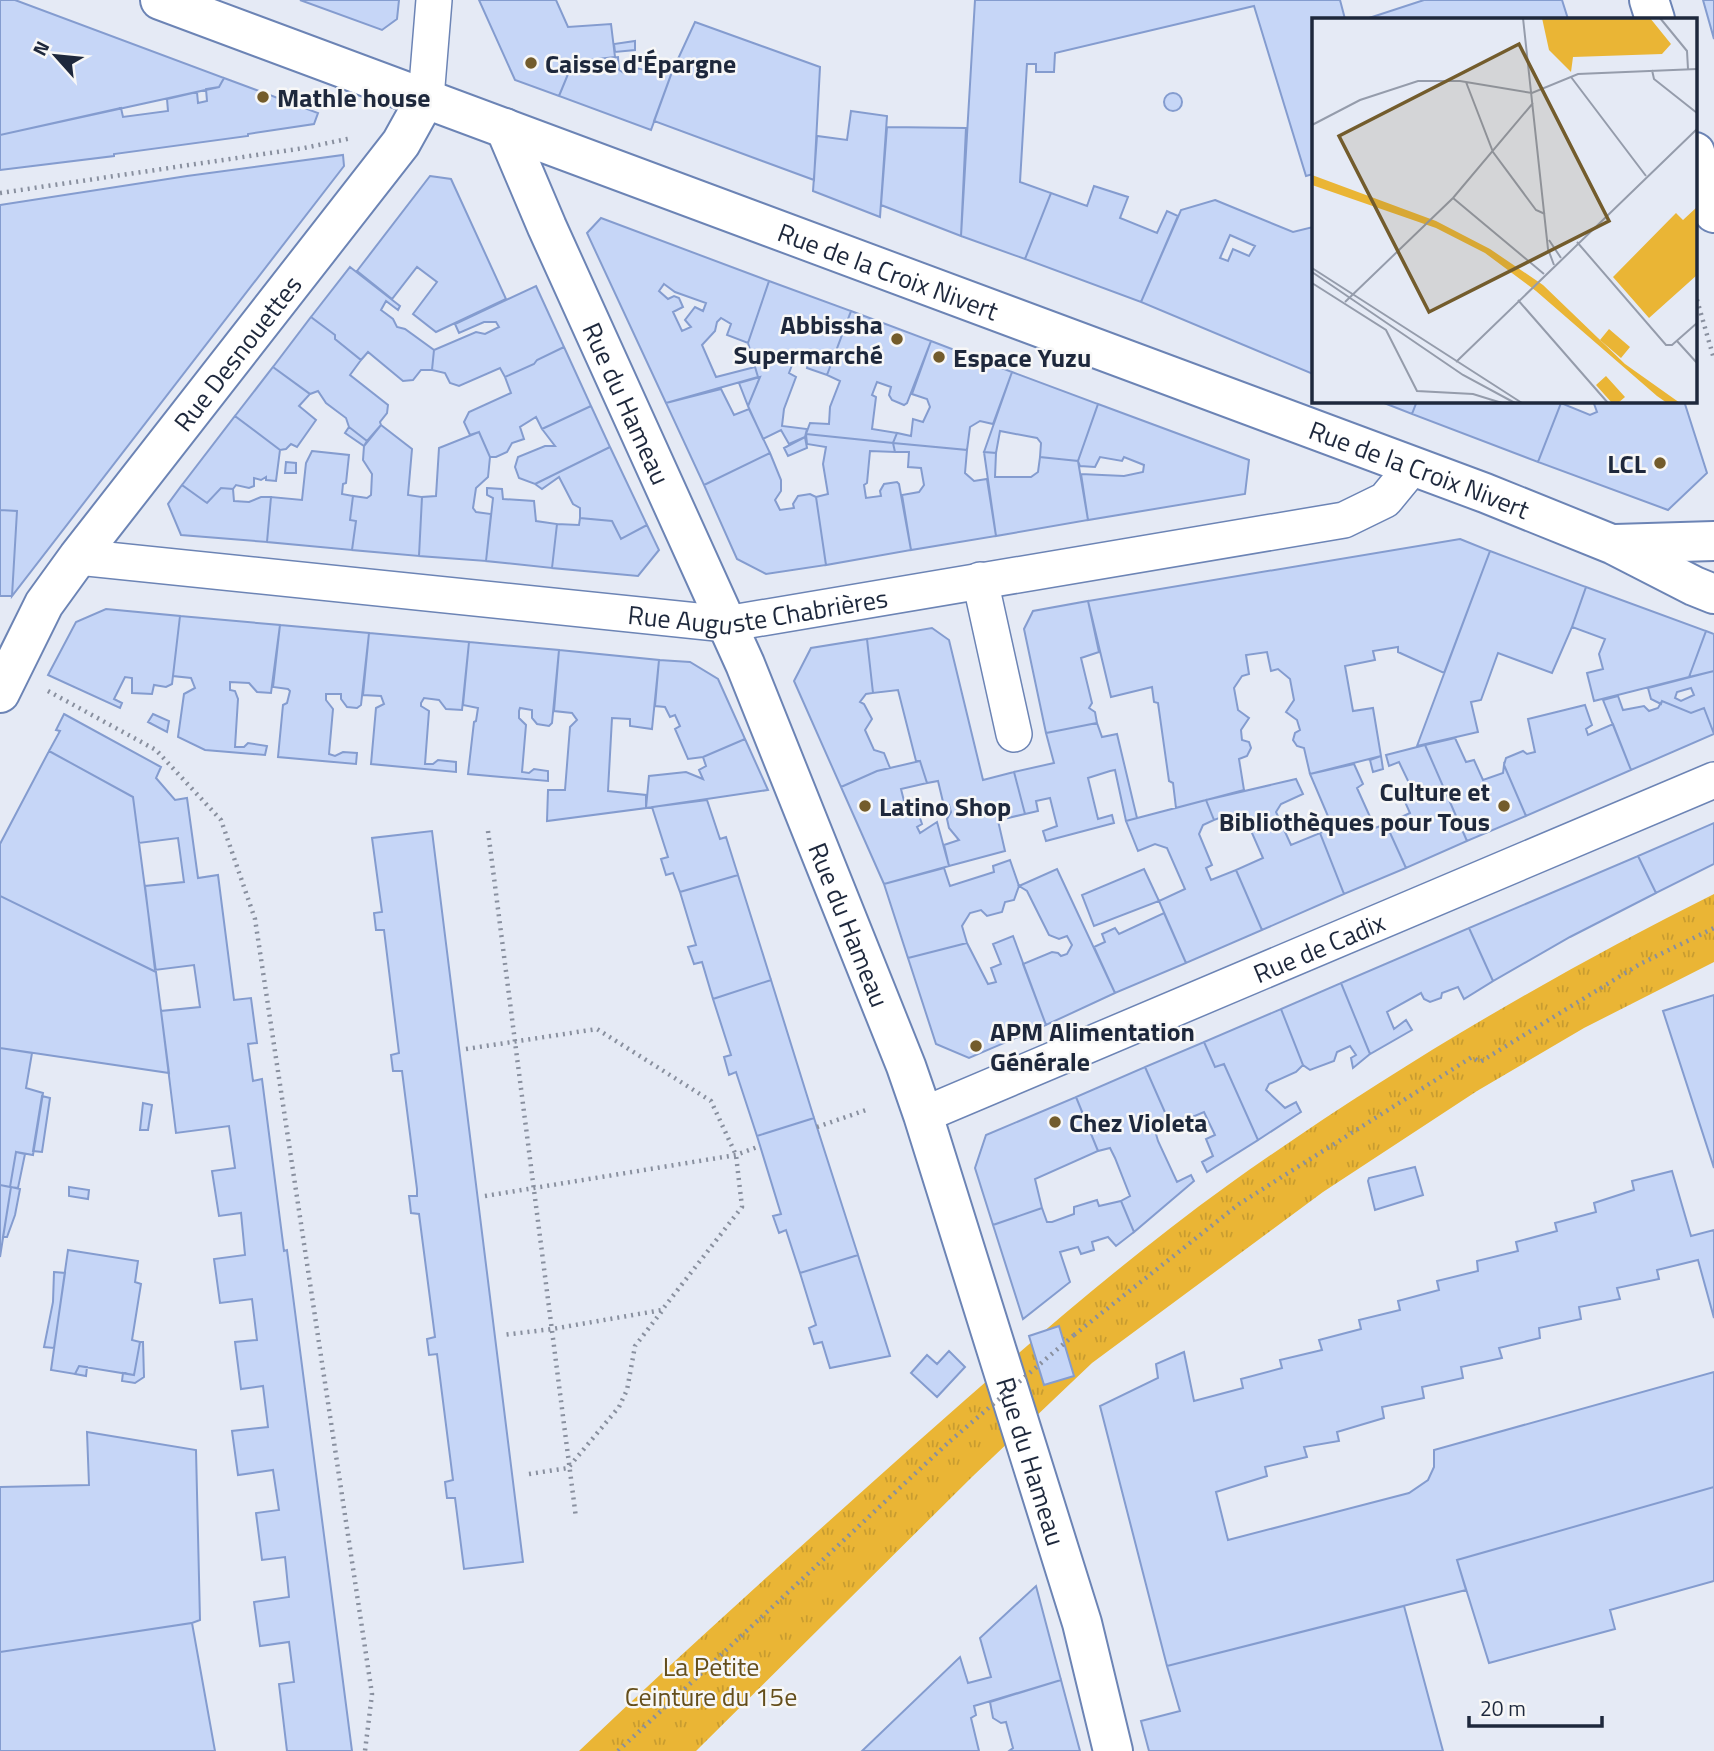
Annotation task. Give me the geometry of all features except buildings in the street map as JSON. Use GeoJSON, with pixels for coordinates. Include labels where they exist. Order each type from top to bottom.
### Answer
{"type":"FeatureCollection","features":[{"type":"Feature","properties":{"kind":"street","name":"Rue de la Croix Nivert"},"geometry":{"type":"LineString","coordinates":[[160,0],[1413,466],[1614,544],[1714,594]]}},
{"type":"Feature","properties":{"kind":"street","name":"Rue Desnouettes"},"geometry":{"type":"LineString","coordinates":[[6,682],[44,604],[78,557],[401,143],[426,98],[433,0]]}},
{"type":"Feature","properties":{"kind":"street"},"geometry":{"type":"LineString","coordinates":[[1649,0],[1655,18]]}},
{"type":"Feature","properties":{"kind":"street","name":"Rue du Hameau"},"geometry":{"type":"LineString","coordinates":[[505,128],[755,690],[923,1115],[1082,1623],[1113,1751]]}},
{"type":"Feature","properties":{"kind":"street"},"geometry":{"type":"LineString","coordinates":[[1696,155],[1714,213]]}},
{"type":"Feature","properties":{"kind":"street","name":"Rue Auguste Chabrières"},"geometry":{"type":"LineString","coordinates":[[78,557],[726,624],[1344,520],[1385,500],[1413,466]]}},
{"type":"Feature","properties":{"kind":"street","name":"Rue de la Croix Nivert"},"geometry":{"type":"LineString","coordinates":[[1614,544],[1714,541]]}},
{"type":"Feature","properties":{"kind":"street"},"geometry":{"type":"LineString","coordinates":[[980,580],[1014,734]]}},
{"type":"Feature","properties":{"kind":"street","name":"Rue de Cadix"},"geometry":{"type":"LineString","coordinates":[[923,1115],[1714,780]]}},
{"type":"Feature","properties":{"kind":"path"},"geometry":{"type":"LineString","coordinates":[[0,193],[304,148],[353,137]]}},
{"type":"Feature","properties":{"kind":"path"},"geometry":{"type":"LineString","coordinates":[[1696,296],[1714,359]]}},
{"type":"Feature","properties":{"kind":"path"},"geometry":{"type":"LineString","coordinates":[[6,682],[156,750],[221,820],[255,919],[372,1693],[365,1751]]}},
{"type":"Feature","properties":{"kind":"path"},"geometry":{"type":"LineString","coordinates":[[488,831],[576,1518]]}},
{"type":"Feature","properties":{"kind":"path"},"geometry":{"type":"LineString","coordinates":[[618,1751],[950,1441],[1074,1335],[1239,1204],[1472,1057],[1480,1062],[1640,964],[1714,928]]}},
{"type":"Feature","properties":{"kind":"path"},"geometry":{"type":"LineString","coordinates":[[466,1049],[597,1029],[710,1101],[736,1155],[741,1207],[635,1346],[627,1390],[619,1406],[568,1468],[529,1474]]}},
{"type":"Feature","properties":{"kind":"path"},"geometry":{"type":"LineString","coordinates":[[817,1127],[866,1110]]}},
{"type":"Feature","properties":{"kind":"path"},"geometry":{"type":"LineString","coordinates":[[485,1196],[736,1155],[760,1146]]}},
{"type":"Feature","properties":{"kind":"path"},"geometry":{"type":"LineString","coordinates":[[503,1335],[662,1310]]}},
{"type":"Feature","properties":{"kind":"green space","name":"La Petite Ceinture du 15e"},"geometry":{"type":"Polygon","coordinates":[[[1714,894],[1714,962],[1584,1028],[1477,1091],[1323,1192],[1092,1363],[973,1476],[696,1751],[579,1751],[951,1412],[1067,1312],[1187,1215],[1286,1144],[1465,1030],[1588,960],[1714,894]]]}},
{"type":"Feature","properties":{"kind":"place","name":"Caisse d'Épargne"},"geometry":{"type":"Point","coordinates":[531,63]}},
{"type":"Feature","properties":{"kind":"place","name":"Mathle house"},"geometry":{"type":"Point","coordinates":[263,97]}},
{"type":"Feature","properties":{"kind":"place","name":"Abbissha Supermarché"},"geometry":{"type":"Point","coordinates":[897,339]}},
{"type":"Feature","properties":{"kind":"place","name":"Espace Yuzu"},"geometry":{"type":"Point","coordinates":[939,357]}},
{"type":"Feature","properties":{"kind":"place","name":"LCL"},"geometry":{"type":"Point","coordinates":[1660,463]}},
{"type":"Feature","properties":{"kind":"place","name":"Latino Shop"},"geometry":{"type":"Point","coordinates":[865,806]}},
{"type":"Feature","properties":{"kind":"place","name":"Culture et Bibliothèques pour Tous"},"geometry":{"type":"Point","coordinates":[1504,806]}},
{"type":"Feature","properties":{"kind":"place","name":"APM Alimentation Générale"},"geometry":{"type":"Point","coordinates":[976,1046]}},
{"type":"Feature","properties":{"kind":"place","name":"Chez Violeta"},"geometry":{"type":"Point","coordinates":[1055,1122]}}]}
